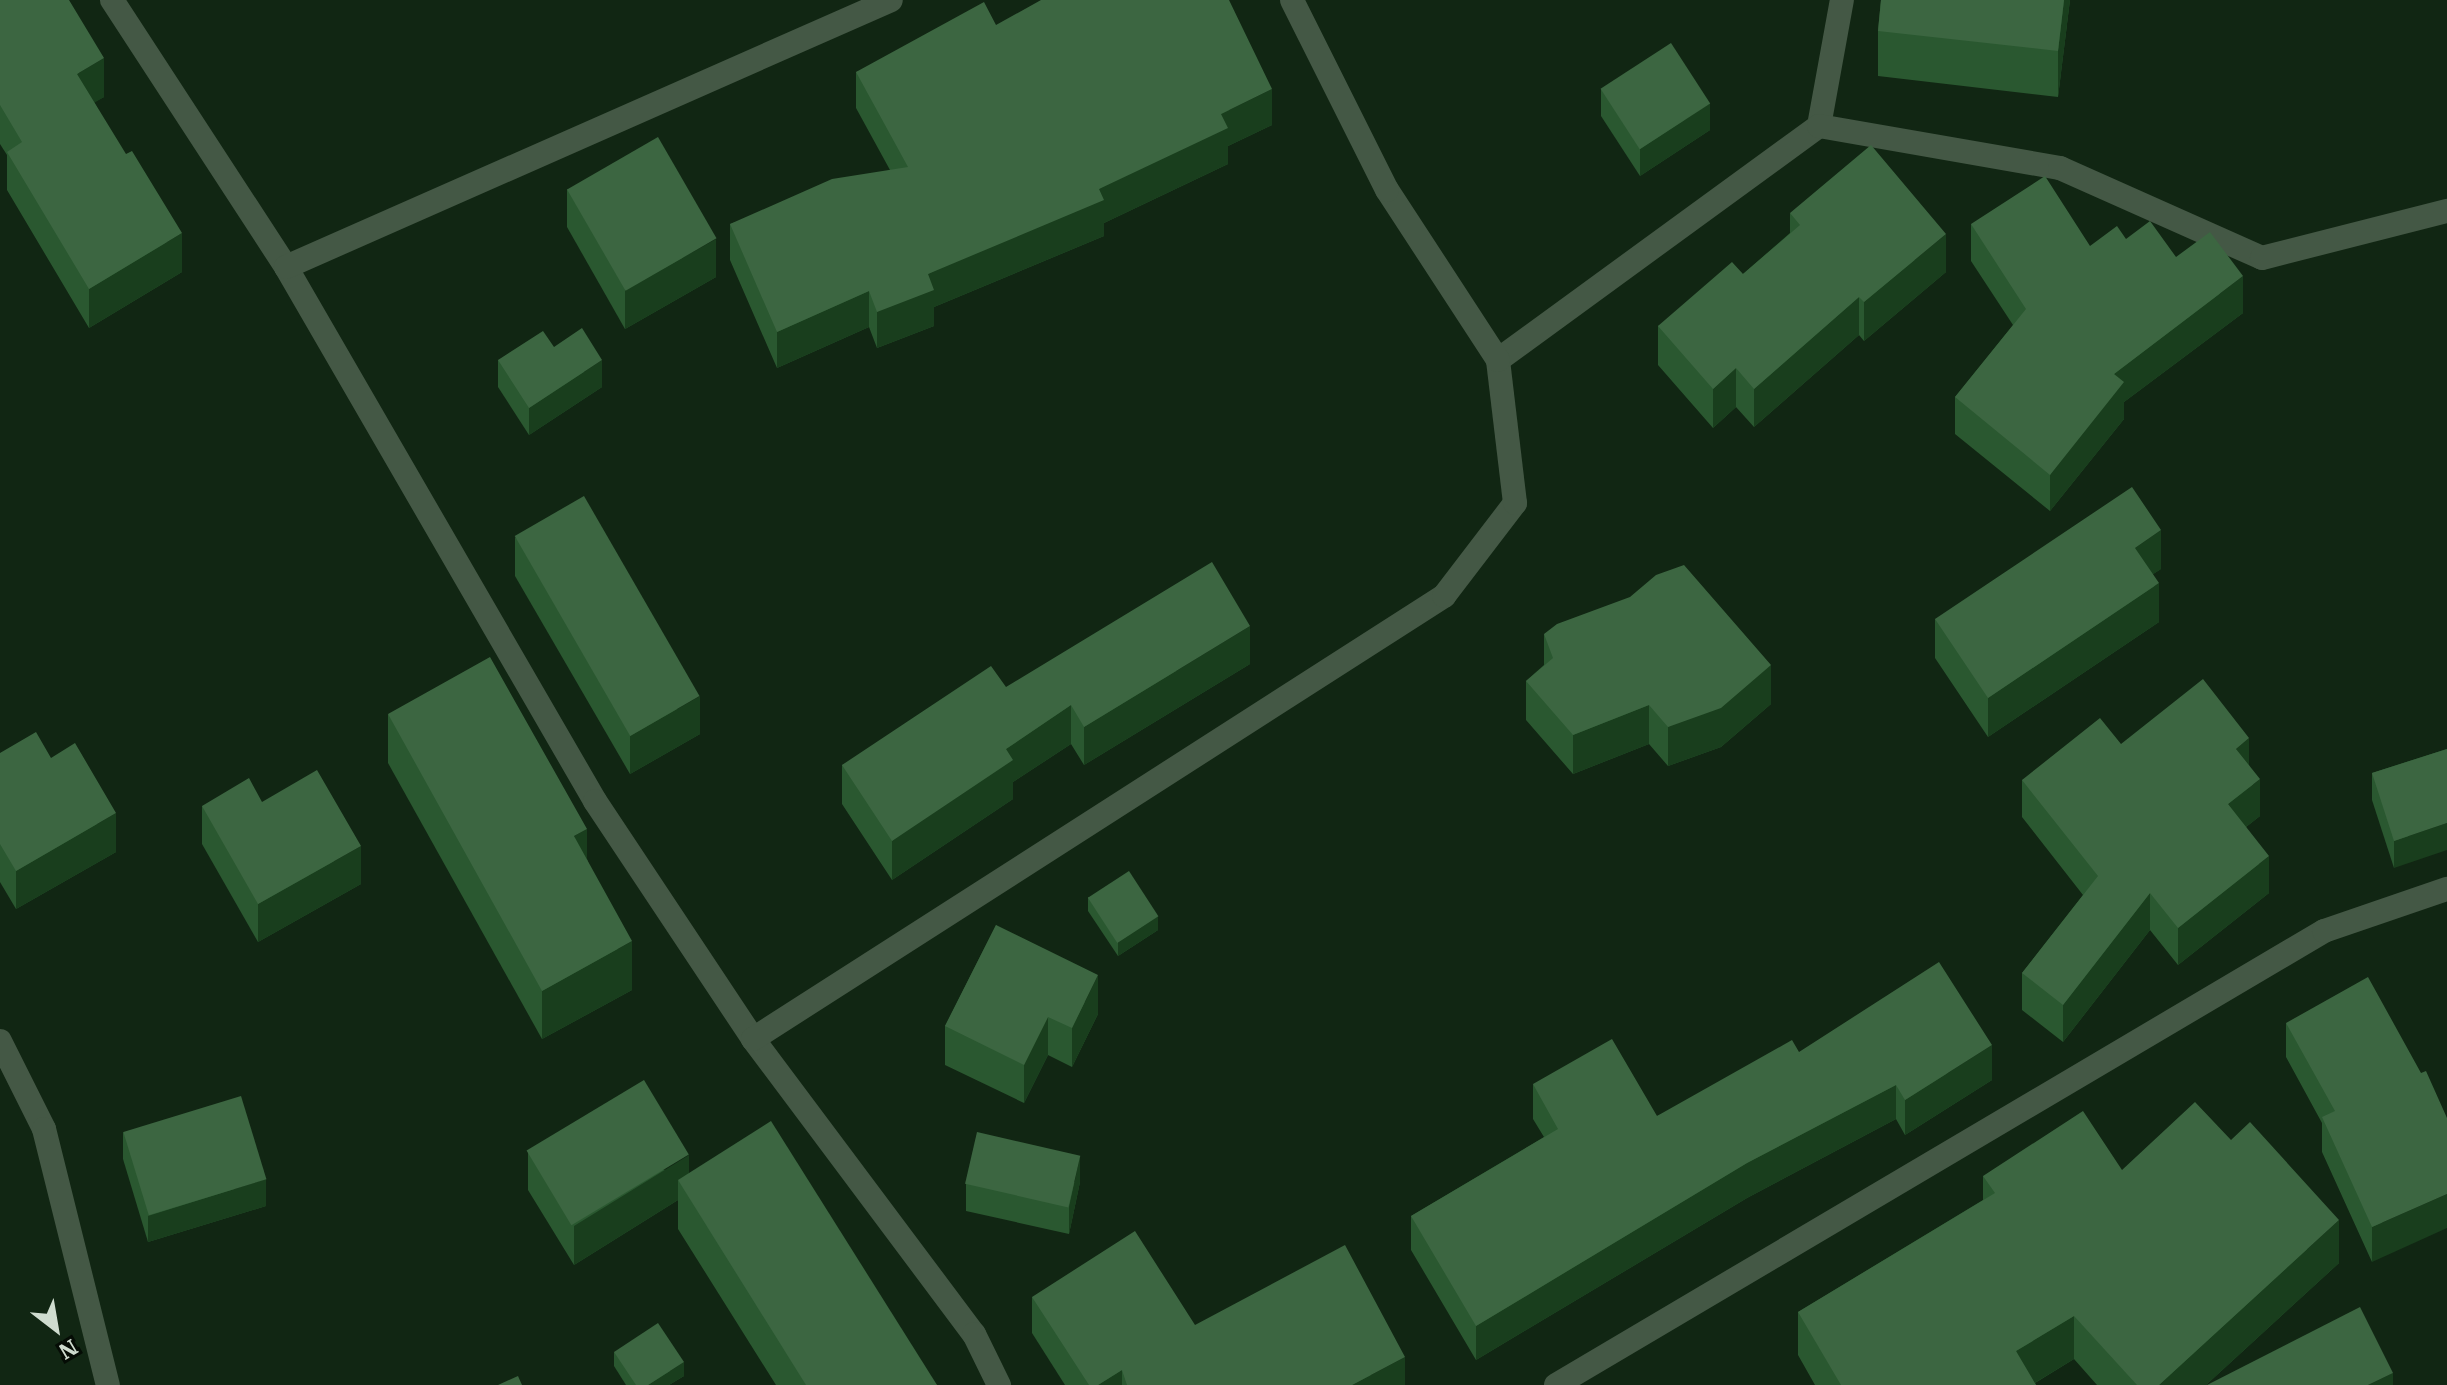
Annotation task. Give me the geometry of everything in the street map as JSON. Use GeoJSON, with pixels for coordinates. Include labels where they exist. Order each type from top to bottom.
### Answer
{"type":"FeatureCollection","features":[{"type":"Feature","properties":{"kind":"street"},"geometry":{"type":"LineString","coordinates":[[112,0],[286,267],[595,801],[753,1039],[974,1334],[999,1385]]}},
{"type":"Feature","properties":{"kind":"street"},"geometry":{"type":"LineString","coordinates":[[286,267],[891,0]]}},
{"type":"Feature","properties":{"kind":"street"},"geometry":{"type":"LineString","coordinates":[[753,1039],[1444,596],[1515,503],[1498,360],[1387,190],[1292,0]]}},
{"type":"Feature","properties":{"kind":"street"},"geometry":{"type":"LineString","coordinates":[[1498,360],[1819,126],[1842,0]]}},
{"type":"Feature","properties":{"kind":"street"},"geometry":{"type":"LineString","coordinates":[[1819,126],[2060,168],[2262,258],[2447,211]]}},
{"type":"Feature","properties":{"kind":"street"},"geometry":{"type":"LineString","coordinates":[[1556,1385],[2324,931],[2447,889]]}},
{"type":"Feature","properties":{"kind":"street"},"geometry":{"type":"LineString","coordinates":[[0,1041],[44,1129],[108,1385]]}},
{"type":"Feature","properties":{"kind":"building"},"geometry":{"type":"Polygon","coordinates":[[[0,0],[69,0],[104,58],[77,74],[126,154],[132,151],[182,233],[89,289],[7,152],[22,142],[0,105],[0,0]]]}},
{"type":"Feature","properties":{"kind":"building"},"geometry":{"type":"Polygon","coordinates":[[[1041,0],[1229,0],[1272,89],[1221,114],[1228,128],[1099,189],[1104,200],[928,274],[934,290],[877,312],[869,291],[777,332],[730,224],[832,179],[908,167],[856,72],[984,2],[996,25],[1041,0]]]}},
{"type":"Feature","properties":{"kind":"building"},"geometry":{"type":"Polygon","coordinates":[[[1881,0],[2064,0],[2058,51],[1878,31],[1881,0]]]}},
{"type":"Feature","properties":{"kind":"building"},"geometry":{"type":"Polygon","coordinates":[[[1671,43],[1710,103],[1640,149],[1601,89],[1671,43]]]}},
{"type":"Feature","properties":{"kind":"building"},"geometry":{"type":"Polygon","coordinates":[[[658,137],[716,238],[626,291],[567,190],[658,137]]]}},
{"type":"Feature","properties":{"kind":"building"},"geometry":{"type":"Polygon","coordinates":[[[1871,145],[1946,234],[1864,302],[1859,297],[1754,389],[1736,368],[1713,389],[1658,326],[1732,262],[1743,274],[1800,225],[1790,213],[1871,145]]]}},
{"type":"Feature","properties":{"kind":"building"},"geometry":{"type":"Polygon","coordinates":[[[2045,176],[2090,246],[2117,226],[2126,239],[2150,221],[2176,257],[2210,232],[2243,276],[2114,374],[2124,382],[2050,475],[1955,397],[2026,309],[1971,224],[2045,176]]]}},
{"type":"Feature","properties":{"kind":"building"},"geometry":{"type":"Polygon","coordinates":[[[582,328],[602,360],[529,408],[498,360],[543,331],[554,347],[582,328]]]}},
{"type":"Feature","properties":{"kind":"building"},"geometry":{"type":"Polygon","coordinates":[[[2132,487],[2161,530],[2135,548],[2159,583],[1988,698],[1935,619],[2132,487]]]}},
{"type":"Feature","properties":{"kind":"building"},"geometry":{"type":"Polygon","coordinates":[[[584,496],[700,696],[630,736],[515,536],[584,496]]]}},
{"type":"Feature","properties":{"kind":"building"},"geometry":{"type":"Polygon","coordinates":[[[1212,562],[1250,626],[1084,727],[1071,705],[1006,749],[1013,760],[892,841],[842,765],[991,666],[1006,687],[1212,562]]]}},
{"type":"Feature","properties":{"kind":"building"},"geometry":{"type":"Polygon","coordinates":[[[1684,565],[1771,665],[1721,708],[1668,727],[1649,705],[1573,735],[1526,681],[1553,658],[1544,634],[1557,624],[1630,597],[1656,575],[1684,565]]]}},
{"type":"Feature","properties":{"kind":"building"},"geometry":{"type":"Polygon","coordinates":[[[490,657],[587,829],[574,836],[632,941],[542,991],[388,714],[490,657]]]}},
{"type":"Feature","properties":{"kind":"building"},"geometry":{"type":"Polygon","coordinates":[[[2203,679],[2249,738],[2236,749],[2260,779],[2228,804],[2269,856],[2178,928],[2150,893],[2063,1005],[2022,973],[2098,876],[2022,780],[2100,718],[2121,744],[2203,679]]]}},
{"type":"Feature","properties":{"kind":"building"},"geometry":{"type":"Polygon","coordinates":[[[36,732],[51,758],[75,743],[116,813],[16,871],[0,844],[0,753],[36,732]]]}},
{"type":"Feature","properties":{"kind":"building"},"geometry":{"type":"Polygon","coordinates":[[[2447,749],[2447,823],[2394,841],[2372,773],[2447,749]]]}},
{"type":"Feature","properties":{"kind":"building"},"geometry":{"type":"Polygon","coordinates":[[[317,770],[361,846],[258,904],[202,806],[249,778],[262,802],[317,770]]]}},
{"type":"Feature","properties":{"kind":"building"},"geometry":{"type":"Polygon","coordinates":[[[1129,871],[1158,916],[1117,943],[1088,898],[1129,871]]]}},
{"type":"Feature","properties":{"kind":"building"},"geometry":{"type":"Polygon","coordinates":[[[996,925],[1098,975],[1072,1028],[1048,1017],[1024,1065],[945,1026],[996,925]]]}},
{"type":"Feature","properties":{"kind":"building"},"geometry":{"type":"Polygon","coordinates":[[[1939,962],[1992,1045],[1905,1100],[1896,1085],[1747,1163],[1476,1326],[1411,1216],[1558,1129],[1533,1084],[1612,1039],[1657,1116],[1792,1040],[1799,1052],[1939,962]]]}},
{"type":"Feature","properties":{"kind":"building"},"geometry":{"type":"Polygon","coordinates":[[[2368,977],[2421,1073],[2426,1071],[2447,1118],[2447,1194],[2372,1227],[2322,1117],[2335,1111],[2286,1023],[2368,977]]]}},
{"type":"Feature","properties":{"kind":"building"},"geometry":{"type":"Polygon","coordinates":[[[644,1080],[689,1155],[571,1225],[527,1151],[644,1080]]]}},
{"type":"Feature","properties":{"kind":"building"},"geometry":{"type":"Polygon","coordinates":[[[241,1096],[266,1179],[149,1215],[123,1132],[241,1096]]]}},
{"type":"Feature","properties":{"kind":"building"},"geometry":{"type":"Polygon","coordinates":[[[2195,1102],[2231,1140],[2250,1122],[2339,1220],[2159,1385],[2137,1385],[2074,1316],[2016,1351],[2036,1385],[1841,1385],[1798,1312],[1995,1193],[1983,1176],[2083,1111],[2122,1170],[2195,1102]]]}},
{"type":"Feature","properties":{"kind":"building"},"geometry":{"type":"Polygon","coordinates":[[[771,1121],[937,1385],[806,1385],[678,1180],[771,1121]]]}},
{"type":"Feature","properties":{"kind":"building"},"geometry":{"type":"Polygon","coordinates":[[[977,1132],[1080,1156],[1068,1207],[965,1184],[977,1132]]]}},
{"type":"Feature","properties":{"kind":"building"},"geometry":{"type":"Polygon","coordinates":[[[1135,1231],[1195,1325],[1345,1245],[1405,1357],[1352,1385],[1127,1385],[1122,1370],[1098,1385],[1089,1385],[1032,1297],[1135,1231]]]}},
{"type":"Feature","properties":{"kind":"building"},"geometry":{"type":"Polygon","coordinates":[[[2360,1307],[2393,1373],[2368,1385],[2207,1385],[2360,1307]]]}},
{"type":"Feature","properties":{"kind":"building"},"geometry":{"type":"Polygon","coordinates":[[[658,1323],[684,1362],[648,1385],[636,1385],[614,1352],[658,1323]]]}},
{"type":"Feature","properties":{"kind":"building"},"geometry":{"type":"Polygon","coordinates":[[[518,1376],[522,1385],[498,1385],[518,1376]]]}}]}
